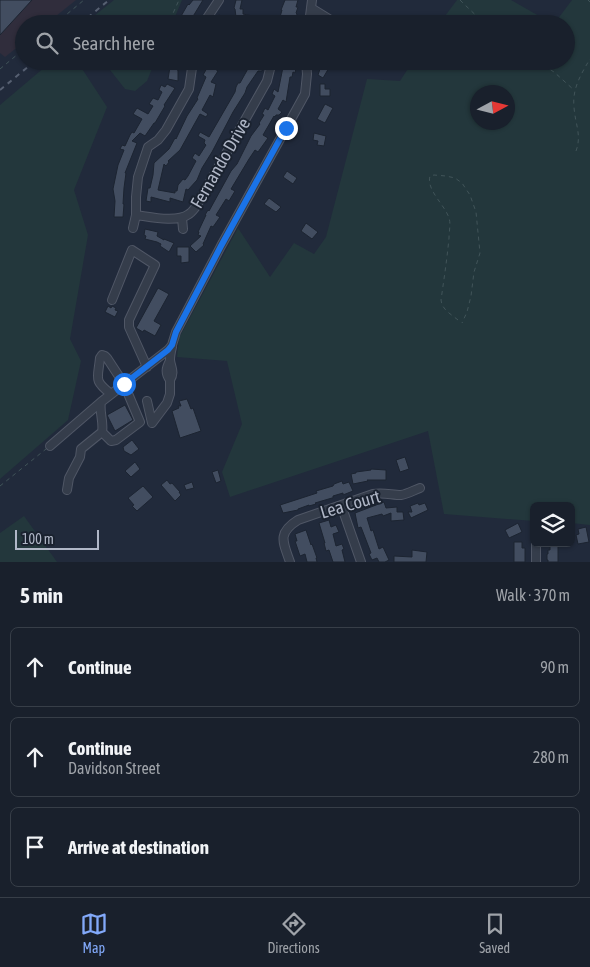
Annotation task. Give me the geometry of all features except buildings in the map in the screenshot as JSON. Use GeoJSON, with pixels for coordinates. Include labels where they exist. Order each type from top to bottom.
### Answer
{"type":"FeatureCollection","features":[{"type":"Feature","properties":{"kind":"street"},"geometry":{"type":"LineString","coordinates":[[209,15],[219,0]]}},
{"type":"Feature","properties":{"kind":"street"},"geometry":{"type":"LineString","coordinates":[[311,4],[325,15]]}},
{"type":"Feature","properties":{"kind":"street"},"geometry":{"type":"LineString","coordinates":[[133,228],[136,215],[138,177],[148,147],[158,140],[166,130],[189,89],[192,70]]}},
{"type":"Feature","properties":{"kind":"street","name":"Fernando Drive"},"geometry":{"type":"LineString","coordinates":[[136,215],[173,219],[182,218],[190,214],[197,205],[267,81],[270,70]]}},
{"type":"Feature","properties":{"kind":"street"},"geometry":{"type":"LineString","coordinates":[[147,401],[152,423],[167,403],[170,394],[170,380],[166,367],[170,361],[176,332],[305,94],[307,70]]}},
{"type":"Feature","properties":{"kind":"street"},"geometry":{"type":"LineString","coordinates":[[182,218],[182,228]]}},
{"type":"Feature","properties":{"kind":"street"},"geometry":{"type":"LineString","coordinates":[[112,300],[132,250],[155,265],[129,320],[129,327],[147,367]]}},
{"type":"Feature","properties":{"kind":"street"},"geometry":{"type":"LineString","coordinates":[[50,446],[100,402],[147,367],[172,345]]}},
{"type":"Feature","properties":{"kind":"street"},"geometry":{"type":"LineString","coordinates":[[102,432],[112,441],[116,440],[140,422],[124,384],[107,358],[102,355],[97,381],[111,394]]}},
{"type":"Feature","properties":{"kind":"street"},"geometry":{"type":"LineString","coordinates":[[67,490],[69,478],[82,449],[102,432],[103,422],[100,414],[100,402]]}},
{"type":"Feature","properties":{"kind":"street","name":"Lea Court"},"geometry":{"type":"LineString","coordinates":[[290,562],[284,545],[284,532],[288,526],[298,520],[373,494],[382,492],[398,495],[420,488]]}},
{"type":"Feature","properties":{"kind":"street"},"geometry":{"type":"LineString","coordinates":[[341,505],[361,562]]}},
{"type":"Feature","properties":{"kind":"street"},"geometry":{"type":"LineString","coordinates":[[536,547],[536,562]]}},
{"type":"Feature","properties":{"kind":"path"},"geometry":{"type":"LineString","coordinates":[[66,15],[84,0]]}},
{"type":"Feature","properties":{"kind":"path"},"geometry":{"type":"LineString","coordinates":[[172,15],[179,0]]}},
{"type":"Feature","properties":{"kind":"path"},"geometry":{"type":"LineString","coordinates":[[460,0],[476,15]]}},
{"type":"Feature","properties":{"kind":"path"},"geometry":{"type":"LineString","coordinates":[[0,69],[15,56]]}},
{"type":"Feature","properties":{"kind":"path"},"geometry":{"type":"LineString","coordinates":[[576,151],[579,137],[573,105],[575,90],[576,84],[590,58]]}},
{"type":"Feature","properties":{"kind":"path"},"geometry":{"type":"LineString","coordinates":[[551,70],[575,90]]}},
{"type":"Feature","properties":{"kind":"path"},"geometry":{"type":"LineString","coordinates":[[458,320],[441,306],[450,224],[449,218],[429,182],[430,176],[434,175],[455,178],[462,183],[470,195],[476,212],[480,253],[474,272],[467,312],[462,323]]}},
{"type":"Feature","properties":{"kind":"path"},"geometry":{"type":"LineString","coordinates":[[0,486],[50,446]]}},
{"type":"Feature","properties":{"kind":"shaded area"},"geometry":{"type":"Polygon","coordinates":[[[0,0],[76,0],[57,15],[15,15],[15,49],[5,57],[0,53],[0,0]]]}},
{"type":"Feature","properties":{"kind":"green space"},"geometry":{"type":"Polygon","coordinates":[[[114,0],[182,0],[176,15],[95,15],[114,0]]]}},
{"type":"Feature","properties":{"kind":"green space"},"geometry":{"type":"Polygon","coordinates":[[[457,0],[511,0],[537,15],[446,15],[457,0]]]}},
{"type":"Feature","properties":{"kind":"green space"},"geometry":{"type":"Polygon","coordinates":[[[572,0],[590,0],[590,525],[575,523],[575,502],[530,502],[530,521],[444,514],[428,431],[230,497],[222,472],[242,424],[227,361],[177,357],[179,338],[238,228],[270,277],[294,243],[314,254],[326,237],[367,79],[400,81],[407,70],[575,70],[575,15],[561,15],[572,0]]]}},
{"type":"Feature","properties":{"kind":"green space"},"geometry":{"type":"Polygon","coordinates":[[[41,70],[83,70],[107,107],[74,190],[88,235],[70,339],[81,361],[68,420],[0,479],[0,105],[41,70]]]}},
{"type":"Feature","properties":{"kind":"green space"},"geometry":{"type":"Polygon","coordinates":[[[110,70],[151,70],[147,81],[135,91],[125,89],[110,70]]]}},
{"type":"Feature","properties":{"kind":"green space"},"geometry":{"type":"Polygon","coordinates":[[[24,516],[57,562],[0,562],[0,533],[24,516]]]}},
{"type":"Feature","properties":{"kind":"railway"},"geometry":{"type":"LineString","coordinates":[[91,15],[109,0]]}},
{"type":"Feature","properties":{"kind":"railway"},"geometry":{"type":"LineString","coordinates":[[0,90],[24,70]]}},
{"type":"Feature","properties":{"kind":"route"},"geometry":{"type":"LineString","coordinates":[[124,384],[172,345],[176,332],[212,263],[286,128]]}}]}
